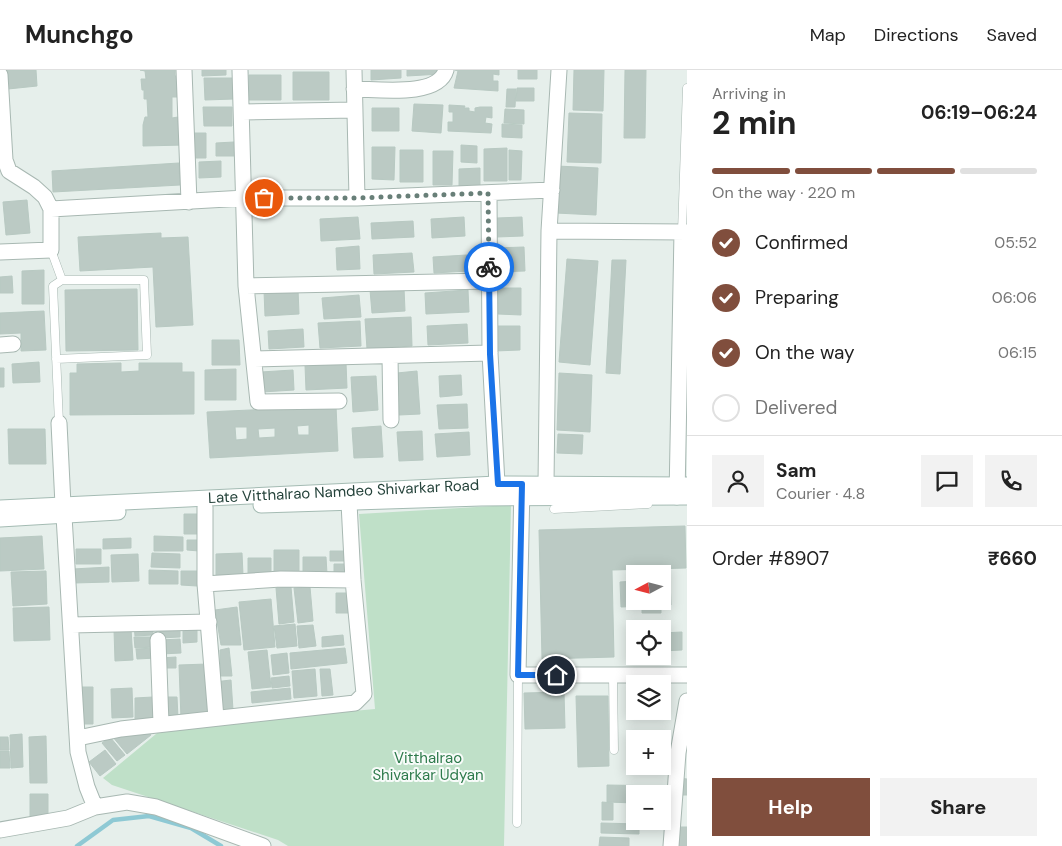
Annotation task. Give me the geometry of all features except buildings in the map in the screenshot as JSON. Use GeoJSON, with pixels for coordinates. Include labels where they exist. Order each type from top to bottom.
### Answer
{"type":"FeatureCollection","features":[{"type":"Feature","properties":{"kind":"street"},"geometry":{"type":"LineString","coordinates":[[184,70],[189,202]]}},
{"type":"Feature","properties":{"kind":"street"},"geometry":{"type":"LineString","coordinates":[[240,70],[246,286],[258,402],[339,401]]}},
{"type":"Feature","properties":{"kind":"street"},"geometry":{"type":"LineString","coordinates":[[354,70],[356,198]]}},
{"type":"Feature","properties":{"kind":"street"},"geometry":{"type":"LineString","coordinates":[[354,89],[422,90],[435,84],[444,76],[446,70]]}},
{"type":"Feature","properties":{"kind":"street"},"geometry":{"type":"LineString","coordinates":[[546,484],[549,231],[559,70]]}},
{"type":"Feature","properties":{"kind":"street"},"geometry":{"type":"LineString","coordinates":[[0,75],[9,172],[44,197],[51,209],[51,250],[0,252]]}},
{"type":"Feature","properties":{"kind":"street"},"geometry":{"type":"LineString","coordinates":[[242,112],[355,110]]}},
{"type":"Feature","properties":{"kind":"street"},"geometry":{"type":"LineString","coordinates":[[51,209],[245,198],[356,198],[552,190]]}},
{"type":"Feature","properties":{"kind":"street"},"geometry":{"type":"LineString","coordinates":[[488,193],[490,354],[498,484]]}},
{"type":"Feature","properties":{"kind":"street"},"geometry":{"type":"LineString","coordinates":[[549,231],[685,232],[683,494]]}},
{"type":"Feature","properties":{"kind":"street"},"geometry":{"type":"LineString","coordinates":[[246,286],[489,281]]}},
{"type":"Feature","properties":{"kind":"street"},"geometry":{"type":"LineString","coordinates":[[254,359],[490,354]]}},
{"type":"Feature","properties":{"kind":"street"},"geometry":{"type":"LineString","coordinates":[[390,356],[391,420]]}},
{"type":"Feature","properties":{"kind":"street"},"geometry":{"type":"LineString","coordinates":[[59,423],[78,752],[87,787],[96,807]]}},
{"type":"Feature","properties":{"kind":"street","name":"Late Vitthalrao Namdeo Shivarkar Road"},"geometry":{"type":"LineString","coordinates":[[0,519],[63,510],[498,484],[522,491],[546,484],[683,494]]}},
{"type":"Feature","properties":{"kind":"street"},"geometry":{"type":"LineString","coordinates":[[522,491],[518,675],[687,675]]}},
{"type":"Feature","properties":{"kind":"street","name":"Late Vitthalrao Namdeo Shivarkar Road"},"geometry":{"type":"LineString","coordinates":[[0,508],[63,510],[205,508],[349,503],[522,491],[683,494]]}},
{"type":"Feature","properties":{"kind":"street"},"geometry":{"type":"LineString","coordinates":[[78,738],[122,729],[355,703],[360,700],[364,694],[353,580],[349,503]]}},
{"type":"Feature","properties":{"kind":"street"},"geometry":{"type":"LineString","coordinates":[[205,508],[205,584],[216,718]]}},
{"type":"Feature","properties":{"kind":"street"},"geometry":{"type":"LineString","coordinates":[[205,584],[313,578],[353,580]]}},
{"type":"Feature","properties":{"kind":"street"},"geometry":{"type":"LineString","coordinates":[[71,625],[209,622]]}},
{"type":"Feature","properties":{"kind":"street"},"geometry":{"type":"LineString","coordinates":[[158,640],[161,724]]}},
{"type":"Feature","properties":{"kind":"street"},"geometry":{"type":"LineString","coordinates":[[671,846],[681,800],[678,752],[687,700]]}},
{"type":"Feature","properties":{"kind":"street"},"geometry":{"type":"LineString","coordinates":[[0,830],[68,818],[96,807],[127,802],[156,808],[263,846]]}},
{"type":"Feature","properties":{"kind":"lane"},"geometry":{"type":"LineString","coordinates":[[685,232],[687,88]]}},
{"type":"Feature","properties":{"kind":"lane"},"geometry":{"type":"LineString","coordinates":[[51,250],[62,280]]}},
{"type":"Feature","properties":{"kind":"lane"},"geometry":{"type":"LineString","coordinates":[[56,359],[148,355],[144,280],[62,280],[53,286],[56,359],[59,423]]}},
{"type":"Feature","properties":{"kind":"lane"},"geometry":{"type":"LineString","coordinates":[[554,509],[683,494]]}},
{"type":"Feature","properties":{"kind":"lane"},"geometry":{"type":"LineString","coordinates":[[518,675],[518,823]]}},
{"type":"Feature","properties":{"kind":"lane"},"geometry":{"type":"LineString","coordinates":[[613,675],[614,750]]}},
{"type":"Feature","properties":{"kind":"green space","name":"Vitthalrao Shivarkar Udyan"},"geometry":{"type":"Polygon","coordinates":[[[511,505],[504,846],[288,846],[278,840],[112,785],[103,778],[162,729],[375,709],[359,514],[511,505]]]}},
{"type":"Feature","properties":{"kind":"waterway"},"geometry":{"type":"LineString","coordinates":[[77,846],[113,820],[149,816],[191,828],[221,846]]}},
{"type":"Feature","properties":{"kind":"way so far"},"geometry":{"type":"LineString","coordinates":[[264,198],[356,198],[488,193],[489,267]]}},
{"type":"Feature","properties":{"kind":"route"},"geometry":{"type":"LineString","coordinates":[[489,267],[490,354],[498,484],[522,484],[518,675],[556,675]]}}]}
